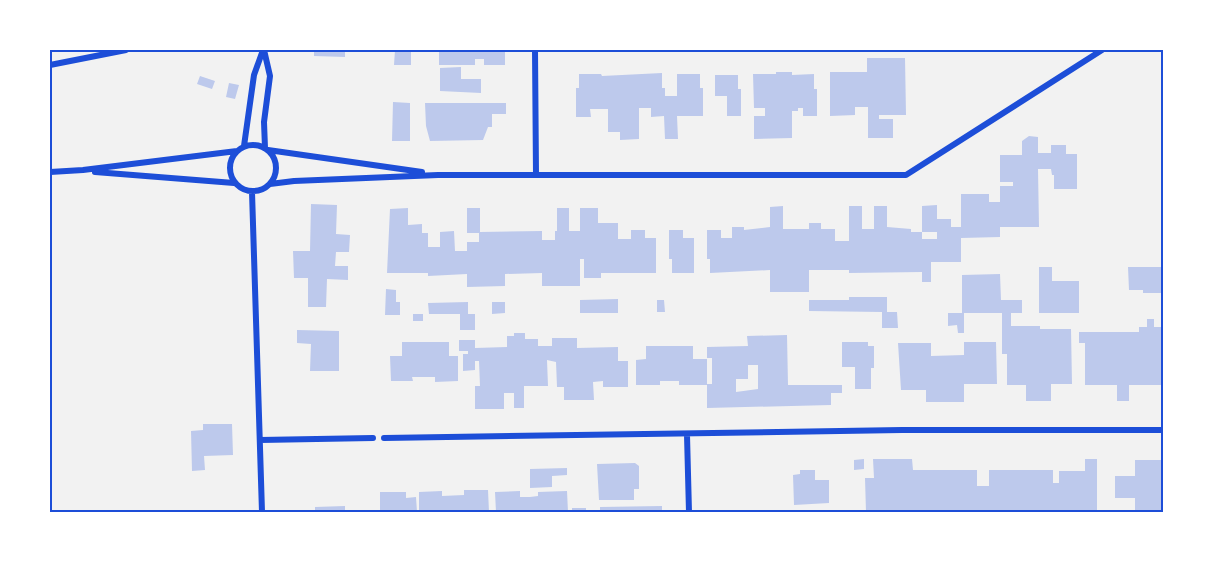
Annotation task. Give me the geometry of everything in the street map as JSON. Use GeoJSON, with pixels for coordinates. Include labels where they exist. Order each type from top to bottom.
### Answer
{"type":"FeatureCollection","features":[{"type":"Feature","properties":{"kind":"street"},"geometry":{"type":"LineString","coordinates":[[50,65],[126,50]]}},
{"type":"Feature","properties":{"kind":"street"},"geometry":{"type":"LineString","coordinates":[[244,146],[254,75],[263,50]]}},
{"type":"Feature","properties":{"kind":"street"},"geometry":{"type":"LineString","coordinates":[[83,170],[234,183],[252,192],[265,188],[270,184],[277,170],[273,156],[267,149],[264,122],[270,76],[263,50]]}},
{"type":"Feature","properties":{"kind":"street"},"geometry":{"type":"LineString","coordinates":[[535,50],[536,175]]}},
{"type":"Feature","properties":{"kind":"street"},"geometry":{"type":"LineString","coordinates":[[270,184],[438,175],[906,175],[1102,50]]}},
{"type":"Feature","properties":{"kind":"street"},"geometry":{"type":"LineString","coordinates":[[234,183],[229,167],[231,158],[244,146],[251,144],[267,149],[438,175]]}},
{"type":"Feature","properties":{"kind":"street"},"geometry":{"type":"LineString","coordinates":[[50,172],[237,151]]}},
{"type":"Feature","properties":{"kind":"street"},"geometry":{"type":"LineString","coordinates":[[252,192],[262,513]]}},
{"type":"Feature","properties":{"kind":"street"},"geometry":{"type":"LineString","coordinates":[[384,438],[902,430],[1164,430]]}},
{"type":"Feature","properties":{"kind":"street"},"geometry":{"type":"LineString","coordinates":[[687,435],[689,513]]}},
{"type":"Feature","properties":{"kind":"street"},"geometry":{"type":"LineString","coordinates":[[260,440],[373,438]]}},
{"type":"Feature","properties":{"kind":"building"},"geometry":{"type":"Polygon","coordinates":[[[314,50],[345,50],[345,57],[314,56],[314,50]]]}},
{"type":"Feature","properties":{"kind":"building"},"geometry":{"type":"Polygon","coordinates":[[[395,50],[411,50],[411,65],[394,65],[395,50]]]}},
{"type":"Feature","properties":{"kind":"building"},"geometry":{"type":"Polygon","coordinates":[[[439,50],[505,50],[505,65],[484,65],[484,59],[475,59],[475,65],[439,65],[439,50]]]}},
{"type":"Feature","properties":{"kind":"building"},"geometry":{"type":"Polygon","coordinates":[[[867,58],[905,58],[906,115],[879,115],[879,119],[893,119],[893,138],[868,138],[868,107],[855,107],[855,115],[830,116],[830,72],[867,72],[867,58]]]}},
{"type":"Feature","properties":{"kind":"building"},"geometry":{"type":"Polygon","coordinates":[[[461,67],[461,79],[481,79],[481,93],[440,91],[440,68],[461,67]]]}},
{"type":"Feature","properties":{"kind":"building"},"geometry":{"type":"Polygon","coordinates":[[[776,72],[792,72],[792,75],[814,74],[814,89],[817,89],[817,116],[803,116],[803,108],[798,108],[798,111],[792,111],[792,138],[754,139],[754,116],[765,116],[765,108],[754,108],[753,74],[776,74],[776,72]]]}},
{"type":"Feature","properties":{"kind":"building"},"geometry":{"type":"Polygon","coordinates":[[[662,73],[662,88],[665,88],[665,96],[677,96],[677,74],[700,74],[700,88],[703,88],[703,116],[677,116],[678,139],[665,139],[664,116],[651,117],[651,108],[639,108],[639,139],[620,140],[620,132],[608,132],[608,109],[590,109],[591,117],[576,117],[576,88],[579,88],[579,74],[601,74],[602,76],[662,73]]]}},
{"type":"Feature","properties":{"kind":"building"},"geometry":{"type":"Polygon","coordinates":[[[715,75],[738,75],[738,89],[741,89],[741,116],[727,116],[727,96],[715,96],[715,75]]]}},
{"type":"Feature","properties":{"kind":"building"},"geometry":{"type":"Polygon","coordinates":[[[200,76],[215,81],[212,89],[197,84],[200,76]]]}},
{"type":"Feature","properties":{"kind":"building"},"geometry":{"type":"Polygon","coordinates":[[[229,83],[239,85],[235,99],[226,97],[229,83]]]}},
{"type":"Feature","properties":{"kind":"building"},"geometry":{"type":"Polygon","coordinates":[[[393,102],[410,103],[410,141],[392,141],[393,102]]]}},
{"type":"Feature","properties":{"kind":"building"},"geometry":{"type":"Polygon","coordinates":[[[425,103],[506,103],[506,114],[492,114],[492,127],[488,127],[483,140],[430,141],[426,126],[425,103]]]}},
{"type":"Feature","properties":{"kind":"building"},"geometry":{"type":"Polygon","coordinates":[[[1029,136],[1038,137],[1038,153],[1051,153],[1051,145],[1066,145],[1066,154],[1077,154],[1077,189],[1054,189],[1054,175],[1051,169],[1038,169],[1039,227],[1000,227],[1000,237],[961,238],[961,262],[931,262],[931,282],[922,282],[922,272],[849,273],[849,270],[809,270],[809,292],[770,292],[770,270],[710,273],[710,259],[707,259],[707,230],[721,230],[721,238],[732,238],[732,227],[744,227],[744,230],[770,227],[770,207],[783,206],[783,229],[809,229],[809,223],[821,223],[821,229],[835,229],[835,241],[849,241],[849,206],[862,206],[862,229],[874,229],[874,206],[887,206],[887,227],[922,232],[922,206],[937,205],[937,219],[951,219],[951,227],[961,227],[961,194],[989,194],[989,202],[1000,202],[1000,186],[1013,186],[1013,182],[1000,182],[1000,155],[1022,155],[1022,141],[1029,136]],[[922,232],[922,239],[937,239],[937,232],[922,232]]]}},
{"type":"Feature","properties":{"kind":"building"},"geometry":{"type":"Polygon","coordinates":[[[311,204],[337,205],[336,234],[350,235],[349,252],[336,252],[335,266],[348,266],[348,280],[327,279],[326,307],[308,307],[308,278],[294,278],[293,251],[310,251],[311,204]]]}},
{"type":"Feature","properties":{"kind":"building"},"geometry":{"type":"Polygon","coordinates":[[[408,208],[408,225],[422,224],[422,233],[428,233],[428,247],[440,247],[440,232],[454,231],[455,251],[467,251],[467,242],[479,242],[479,233],[467,233],[467,208],[480,208],[480,232],[542,231],[542,240],[555,240],[557,208],[569,208],[569,231],[580,231],[580,208],[598,208],[598,223],[618,223],[618,239],[631,239],[631,230],[645,230],[645,238],[656,238],[656,273],[601,273],[601,278],[584,278],[584,259],[580,259],[580,286],[542,286],[542,273],[505,274],[505,286],[467,287],[467,274],[428,276],[428,273],[387,273],[390,209],[408,208]]]}},
{"type":"Feature","properties":{"kind":"building"},"geometry":{"type":"Polygon","coordinates":[[[669,230],[683,230],[683,238],[694,238],[694,273],[672,273],[672,259],[669,259],[669,230]]]}},
{"type":"Feature","properties":{"kind":"building"},"geometry":{"type":"Polygon","coordinates":[[[1039,267],[1052,267],[1052,281],[1079,281],[1079,313],[1039,313],[1039,267]]]}},
{"type":"Feature","properties":{"kind":"building"},"geometry":{"type":"Polygon","coordinates":[[[1128,267],[1164,267],[1164,293],[1129,290],[1128,267]]]}},
{"type":"Feature","properties":{"kind":"building"},"geometry":{"type":"Polygon","coordinates":[[[1000,274],[1001,300],[1022,300],[1022,313],[1011,313],[1011,326],[1071,329],[1072,384],[1051,384],[1051,401],[1026,401],[1026,385],[1007,385],[1007,354],[1002,354],[1002,313],[964,313],[964,333],[958,333],[957,325],[948,326],[948,313],[962,313],[962,275],[1000,274]]]}},
{"type":"Feature","properties":{"kind":"building"},"geometry":{"type":"Polygon","coordinates":[[[386,289],[396,290],[396,302],[400,302],[400,315],[385,315],[386,289]]]}},
{"type":"Feature","properties":{"kind":"building"},"geometry":{"type":"Polygon","coordinates":[[[849,297],[887,297],[887,312],[897,312],[898,328],[882,328],[882,312],[809,311],[809,300],[849,300],[849,297]]]}},
{"type":"Feature","properties":{"kind":"building"},"geometry":{"type":"Polygon","coordinates":[[[618,299],[618,313],[580,313],[580,300],[618,299]]]}},
{"type":"Feature","properties":{"kind":"building"},"geometry":{"type":"Polygon","coordinates":[[[657,300],[664,300],[665,312],[657,312],[657,300]]]}},
{"type":"Feature","properties":{"kind":"building"},"geometry":{"type":"Polygon","coordinates":[[[468,302],[468,314],[475,314],[475,330],[460,330],[460,314],[429,314],[428,303],[468,302]]]}},
{"type":"Feature","properties":{"kind":"building"},"geometry":{"type":"Polygon","coordinates":[[[492,302],[505,302],[505,313],[492,314],[492,302]]]}},
{"type":"Feature","properties":{"kind":"building"},"geometry":{"type":"Polygon","coordinates":[[[413,314],[423,314],[423,321],[413,321],[413,314]]]}},
{"type":"Feature","properties":{"kind":"building"},"geometry":{"type":"Polygon","coordinates":[[[1147,319],[1154,319],[1154,327],[1164,327],[1164,385],[1129,385],[1129,401],[1117,401],[1117,385],[1085,385],[1085,343],[1079,343],[1079,332],[1139,332],[1139,327],[1147,327],[1147,319]]]}},
{"type":"Feature","properties":{"kind":"building"},"geometry":{"type":"Polygon","coordinates":[[[297,330],[339,331],[339,371],[310,371],[311,344],[297,343],[297,330]]]}},
{"type":"Feature","properties":{"kind":"building"},"geometry":{"type":"Polygon","coordinates":[[[514,333],[525,333],[525,339],[538,339],[538,346],[552,346],[552,338],[577,338],[577,348],[618,347],[618,361],[628,361],[628,387],[603,387],[603,381],[593,382],[594,400],[564,400],[564,387],[557,387],[556,362],[547,360],[548,386],[524,386],[524,408],[514,408],[514,393],[504,393],[504,409],[475,409],[475,386],[480,386],[479,361],[475,361],[475,370],[463,371],[463,354],[468,354],[468,351],[459,351],[459,340],[475,340],[475,348],[507,347],[507,336],[514,336],[514,333]]]}},
{"type":"Feature","properties":{"kind":"building"},"geometry":{"type":"Polygon","coordinates":[[[787,335],[788,385],[842,385],[842,393],[831,393],[831,405],[707,408],[707,385],[679,385],[679,381],[660,381],[660,385],[636,385],[636,360],[646,359],[646,346],[693,346],[693,359],[707,359],[707,384],[712,384],[712,358],[707,358],[707,347],[748,346],[747,336],[787,335]],[[748,365],[748,379],[736,379],[736,392],[758,389],[758,365],[748,365]]]}},
{"type":"Feature","properties":{"kind":"building"},"geometry":{"type":"Polygon","coordinates":[[[402,342],[449,342],[449,356],[458,356],[458,381],[435,382],[435,377],[412,377],[413,381],[391,381],[390,356],[402,356],[402,342]]]}},
{"type":"Feature","properties":{"kind":"building"},"geometry":{"type":"Polygon","coordinates":[[[842,342],[868,342],[868,346],[874,346],[871,389],[855,389],[855,367],[842,367],[842,342]]]}},
{"type":"Feature","properties":{"kind":"building"},"geometry":{"type":"Polygon","coordinates":[[[964,342],[996,342],[997,384],[964,384],[964,402],[926,402],[926,390],[901,390],[898,343],[931,343],[931,356],[964,355],[964,342]]]}},
{"type":"Feature","properties":{"kind":"building"},"geometry":{"type":"Polygon","coordinates":[[[203,424],[232,424],[233,455],[204,456],[205,470],[192,471],[191,431],[203,430],[203,424]]]}},
{"type":"Feature","properties":{"kind":"building"},"geometry":{"type":"Polygon","coordinates":[[[864,459],[864,469],[854,470],[854,460],[864,459]]]}},
{"type":"Feature","properties":{"kind":"building"},"geometry":{"type":"Polygon","coordinates":[[[873,459],[912,459],[913,470],[977,470],[977,486],[989,486],[989,470],[1053,470],[1053,483],[1059,483],[1059,471],[1085,471],[1085,459],[1097,459],[1097,512],[866,512],[865,478],[874,478],[873,459]]]}},
{"type":"Feature","properties":{"kind":"building"},"geometry":{"type":"Polygon","coordinates":[[[1135,460],[1164,460],[1164,512],[1135,512],[1135,498],[1115,498],[1115,476],[1135,476],[1135,460]]]}},
{"type":"Feature","properties":{"kind":"building"},"geometry":{"type":"Polygon","coordinates":[[[635,463],[639,466],[639,489],[634,489],[634,500],[599,500],[597,464],[635,463]]]}},
{"type":"Feature","properties":{"kind":"building"},"geometry":{"type":"Polygon","coordinates":[[[567,468],[567,475],[552,476],[552,487],[530,488],[530,469],[567,468]]]}},
{"type":"Feature","properties":{"kind":"building"},"geometry":{"type":"Polygon","coordinates":[[[800,470],[815,470],[815,480],[829,480],[829,503],[794,505],[793,475],[800,474],[800,470]]]}},
{"type":"Feature","properties":{"kind":"building"},"geometry":{"type":"Polygon","coordinates":[[[464,490],[488,490],[489,512],[419,512],[419,492],[442,491],[442,496],[464,495],[464,490]]]}},
{"type":"Feature","properties":{"kind":"building"},"geometry":{"type":"Polygon","coordinates":[[[520,491],[520,497],[538,496],[538,492],[567,491],[568,512],[496,512],[495,492],[520,491]]]}},
{"type":"Feature","properties":{"kind":"building"},"geometry":{"type":"Polygon","coordinates":[[[380,492],[406,492],[406,498],[416,497],[417,512],[380,512],[380,492]]]}},
{"type":"Feature","properties":{"kind":"building"},"geometry":{"type":"Polygon","coordinates":[[[345,506],[345,512],[315,512],[315,507],[345,506]]]}},
{"type":"Feature","properties":{"kind":"building"},"geometry":{"type":"Polygon","coordinates":[[[662,506],[662,512],[600,512],[600,507],[662,506]]]}},
{"type":"Feature","properties":{"kind":"building"},"geometry":{"type":"Polygon","coordinates":[[[572,508],[586,508],[586,512],[572,512],[572,508]]]}}]}
